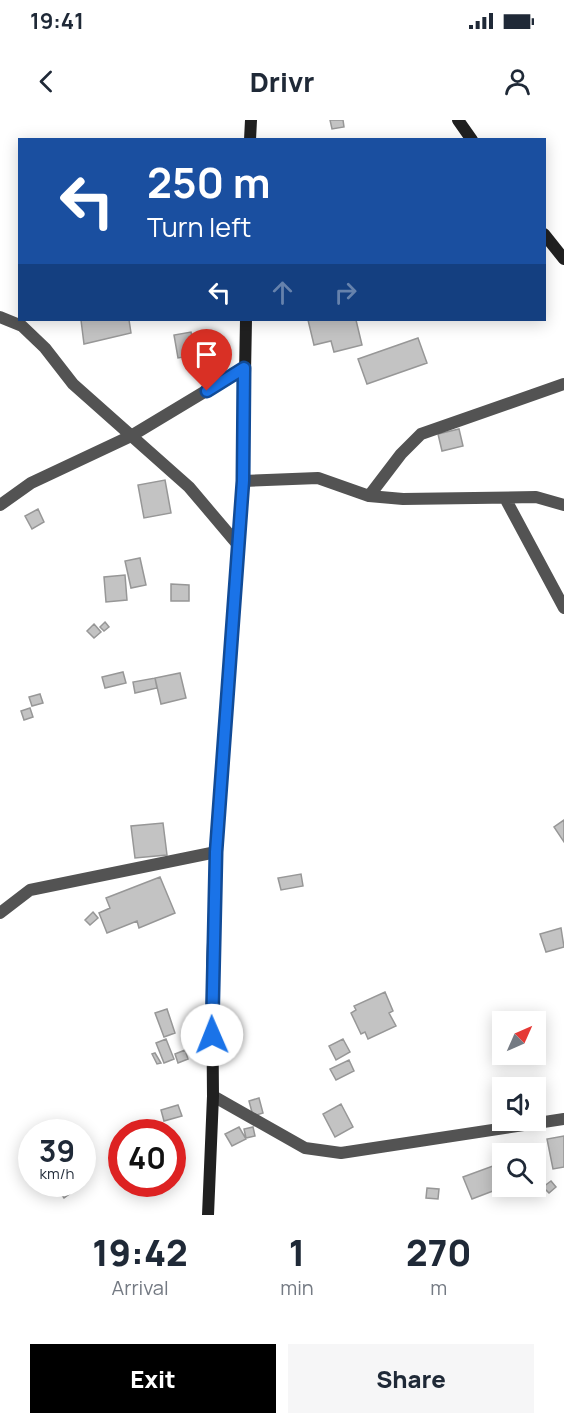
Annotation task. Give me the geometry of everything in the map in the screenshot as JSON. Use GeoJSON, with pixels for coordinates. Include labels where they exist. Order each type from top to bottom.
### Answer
{"type":"FeatureCollection","features":[{"type":"Feature","properties":{"kind":"street"},"geometry":{"type":"LineString","coordinates":[[250,138],[251,120]]}},
{"type":"Feature","properties":{"kind":"street"},"geometry":{"type":"LineString","coordinates":[[458,120],[471,138]]}},
{"type":"Feature","properties":{"kind":"street"},"geometry":{"type":"LineString","coordinates":[[546,236],[564,259]]}},
{"type":"Feature","properties":{"kind":"street"},"geometry":{"type":"LineString","coordinates":[[0,317],[22,326],[45,348],[73,384],[189,487],[239,546]]}},
{"type":"Feature","properties":{"kind":"street"},"geometry":{"type":"LineString","coordinates":[[208,1215],[213,1096],[212,973],[216,852],[243,481],[246,321]]}},
{"type":"Feature","properties":{"kind":"street"},"geometry":{"type":"LineString","coordinates":[[0,505],[31,483],[131,436],[244,368]]}},
{"type":"Feature","properties":{"kind":"street"},"geometry":{"type":"LineString","coordinates":[[369,496],[401,454],[421,434],[455,420],[539,395],[564,384]]}},
{"type":"Feature","properties":{"kind":"street"},"geometry":{"type":"LineString","coordinates":[[243,481],[318,478],[369,496],[403,499],[536,497],[564,505]]}},
{"type":"Feature","properties":{"kind":"street"},"geometry":{"type":"LineString","coordinates":[[505,498],[564,608]]}},
{"type":"Feature","properties":{"kind":"street"},"geometry":{"type":"LineString","coordinates":[[0,913],[30,890],[216,852]]}},
{"type":"Feature","properties":{"kind":"street"},"geometry":{"type":"LineString","coordinates":[[213,1096],[305,1148],[341,1153],[564,1119]]}},
{"type":"Feature","properties":{"kind":"building"},"geometry":{"type":"Polygon","coordinates":[[[330,120],[343,120],[344,127],[332,129],[330,120]]]}},
{"type":"Feature","properties":{"kind":"building"},"geometry":{"type":"Polygon","coordinates":[[[81,321],[129,321],[131,333],[84,344],[81,321]]]}},
{"type":"Feature","properties":{"kind":"building"},"geometry":{"type":"Polygon","coordinates":[[[308,321],[356,321],[362,345],[334,352],[331,341],[314,345],[308,321]]]}},
{"type":"Feature","properties":{"kind":"building"},"geometry":{"type":"Polygon","coordinates":[[[191,332],[196,355],[178,358],[174,335],[191,332]]]}},
{"type":"Feature","properties":{"kind":"building"},"geometry":{"type":"Polygon","coordinates":[[[418,338],[427,363],[367,384],[358,359],[418,338]]]}},
{"type":"Feature","properties":{"kind":"building"},"geometry":{"type":"Polygon","coordinates":[[[459,429],[463,446],[442,451],[438,434],[459,429]]]}},
{"type":"Feature","properties":{"kind":"building"},"geometry":{"type":"Polygon","coordinates":[[[165,480],[171,513],[144,518],[138,485],[165,480]]]}},
{"type":"Feature","properties":{"kind":"building"},"geometry":{"type":"Polygon","coordinates":[[[38,509],[44,522],[32,529],[25,516],[38,509]]]}},
{"type":"Feature","properties":{"kind":"building"},"geometry":{"type":"Polygon","coordinates":[[[140,558],[146,585],[131,588],[125,561],[140,558]]]}},
{"type":"Feature","properties":{"kind":"building"},"geometry":{"type":"Polygon","coordinates":[[[125,575],[127,600],[106,602],[104,577],[125,575]]]}},
{"type":"Feature","properties":{"kind":"building"},"geometry":{"type":"Polygon","coordinates":[[[171,584],[189,585],[189,601],[171,601],[171,584]]]}},
{"type":"Feature","properties":{"kind":"building"},"geometry":{"type":"Polygon","coordinates":[[[105,622],[109,627],[104,631],[100,627],[105,622]]]}},
{"type":"Feature","properties":{"kind":"building"},"geometry":{"type":"Polygon","coordinates":[[[94,624],[101,632],[94,638],[87,631],[94,624]]]}},
{"type":"Feature","properties":{"kind":"building"},"geometry":{"type":"Polygon","coordinates":[[[123,672],[126,683],[105,688],[102,677],[123,672]]]}},
{"type":"Feature","properties":{"kind":"building"},"geometry":{"type":"Polygon","coordinates":[[[180,673],[186,698],[161,704],[155,678],[180,673]]]}},
{"type":"Feature","properties":{"kind":"building"},"geometry":{"type":"Polygon","coordinates":[[[155,678],[157,688],[135,693],[133,682],[155,678]]]}},
{"type":"Feature","properties":{"kind":"building"},"geometry":{"type":"Polygon","coordinates":[[[40,694],[43,703],[32,706],[29,697],[40,694]]]}},
{"type":"Feature","properties":{"kind":"building"},"geometry":{"type":"Polygon","coordinates":[[[30,708],[33,717],[24,720],[21,711],[30,708]]]}},
{"type":"Feature","properties":{"kind":"building"},"geometry":{"type":"Polygon","coordinates":[[[564,820],[564,842],[554,827],[564,820]]]}},
{"type":"Feature","properties":{"kind":"building"},"geometry":{"type":"Polygon","coordinates":[[[163,823],[167,855],[135,858],[131,826],[163,823]]]}},
{"type":"Feature","properties":{"kind":"building"},"geometry":{"type":"Polygon","coordinates":[[[301,874],[303,886],[281,890],[278,878],[301,874]]]}},
{"type":"Feature","properties":{"kind":"building"},"geometry":{"type":"Polygon","coordinates":[[[160,877],[175,913],[139,928],[137,921],[107,933],[99,913],[110,908],[106,898],[160,877]]]}},
{"type":"Feature","properties":{"kind":"building"},"geometry":{"type":"Polygon","coordinates":[[[93,912],[98,918],[90,925],[85,920],[93,912]]]}},
{"type":"Feature","properties":{"kind":"building"},"geometry":{"type":"Polygon","coordinates":[[[561,928],[564,947],[546,952],[540,934],[561,928]]]}},
{"type":"Feature","properties":{"kind":"building"},"geometry":{"type":"Polygon","coordinates":[[[385,992],[393,1011],[389,1013],[396,1026],[368,1039],[365,1032],[361,1034],[351,1013],[356,1010],[354,1006],[385,992]]]}},
{"type":"Feature","properties":{"kind":"building"},"geometry":{"type":"Polygon","coordinates":[[[167,1009],[175,1033],[164,1037],[155,1013],[167,1009]]]}},
{"type":"Feature","properties":{"kind":"building"},"geometry":{"type":"Polygon","coordinates":[[[166,1039],[174,1059],[164,1063],[156,1043],[166,1039]]]}},
{"type":"Feature","properties":{"kind":"building"},"geometry":{"type":"Polygon","coordinates":[[[343,1039],[350,1052],[336,1060],[329,1046],[343,1039]]]}},
{"type":"Feature","properties":{"kind":"building"},"geometry":{"type":"Polygon","coordinates":[[[185,1050],[188,1059],[178,1063],[175,1054],[185,1050]]]}},
{"type":"Feature","properties":{"kind":"building"},"geometry":{"type":"Polygon","coordinates":[[[155,1053],[161,1063],[157,1064],[152,1054],[155,1053]]]}},
{"type":"Feature","properties":{"kind":"building"},"geometry":{"type":"Polygon","coordinates":[[[349,1060],[354,1071],[336,1080],[330,1069],[349,1060]]]}},
{"type":"Feature","properties":{"kind":"building"},"geometry":{"type":"Polygon","coordinates":[[[259,1098],[263,1113],[253,1116],[249,1101],[259,1098]]]}},
{"type":"Feature","properties":{"kind":"building"},"geometry":{"type":"Polygon","coordinates":[[[341,1104],[353,1127],[335,1137],[323,1114],[341,1104]]]}},
{"type":"Feature","properties":{"kind":"building"},"geometry":{"type":"Polygon","coordinates":[[[178,1105],[182,1116],[163,1119],[161,1110],[178,1105]]]}},
{"type":"Feature","properties":{"kind":"building"},"geometry":{"type":"Polygon","coordinates":[[[239,1127],[246,1139],[232,1146],[225,1134],[239,1127]]]}},
{"type":"Feature","properties":{"kind":"building"},"geometry":{"type":"Polygon","coordinates":[[[253,1127],[255,1136],[246,1138],[244,1129],[253,1127]]]}},
{"type":"Feature","properties":{"kind":"building"},"geometry":{"type":"Polygon","coordinates":[[[564,1136],[564,1167],[553,1169],[547,1139],[564,1136]]]}},
{"type":"Feature","properties":{"kind":"building"},"geometry":{"type":"Polygon","coordinates":[[[492,1166],[492,1191],[472,1199],[463,1177],[492,1166]]]}},
{"type":"Feature","properties":{"kind":"building"},"geometry":{"type":"Polygon","coordinates":[[[551,1181],[556,1187],[549,1193],[546,1185],[551,1181]]]}},
{"type":"Feature","properties":{"kind":"building"},"geometry":{"type":"Polygon","coordinates":[[[427,1188],[439,1189],[438,1199],[426,1198],[427,1188]]]}},
{"type":"Feature","properties":{"kind":"route"},"geometry":{"type":"LineString","coordinates":[[207,391],[244,368],[243,481],[216,852],[212,1035]]}}]}
